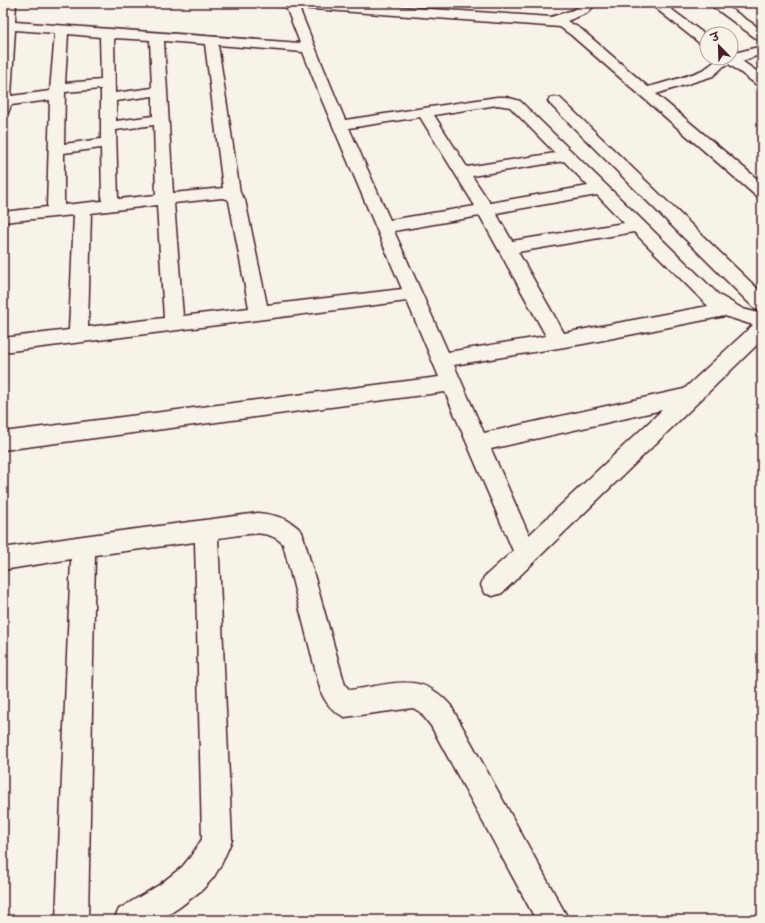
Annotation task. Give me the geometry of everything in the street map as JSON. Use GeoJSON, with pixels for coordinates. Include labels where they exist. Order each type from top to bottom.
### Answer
{"type":"FeatureCollection","features":[{"type":"Feature","properties":{"kind":"street"},"geometry":{"type":"LineString","coordinates":[[10,3],[5,60],[4,99],[57,92],[160,91]]}},
{"type":"Feature","properties":{"kind":"street"},"geometry":{"type":"LineString","coordinates":[[526,554],[288,3],[443,9],[497,18],[564,24],[576,32],[762,192]]}},
{"type":"Feature","properties":{"kind":"street"},"geometry":{"type":"LineString","coordinates":[[488,3],[497,18]]}},
{"type":"Feature","properties":{"kind":"street"},"geometry":{"type":"LineString","coordinates":[[551,22],[586,9],[591,3]]}},
{"type":"Feature","properties":{"kind":"street"},"geometry":{"type":"LineString","coordinates":[[655,3],[699,36]]}},
{"type":"Feature","properties":{"kind":"street"},"geometry":{"type":"LineString","coordinates":[[714,3],[762,36]]}},
{"type":"Feature","properties":{"kind":"street"},"geometry":{"type":"LineString","coordinates":[[9,26],[308,48]]}},
{"type":"Feature","properties":{"kind":"street"},"geometry":{"type":"LineString","coordinates":[[55,211],[57,92],[62,30]]}},
{"type":"Feature","properties":{"kind":"street"},"geometry":{"type":"LineString","coordinates":[[107,34],[110,205]]}},
{"type":"Feature","properties":{"kind":"street"},"geometry":{"type":"LineString","coordinates":[[157,37],[165,199],[174,324]]}},
{"type":"Feature","properties":{"kind":"street"},"geometry":{"type":"LineString","coordinates":[[211,41],[232,194],[237,200],[259,314]]}},
{"type":"Feature","properties":{"kind":"street"},"geometry":{"type":"LineString","coordinates":[[739,56],[762,50]]}},
{"type":"Feature","properties":{"kind":"street"},"geometry":{"type":"LineString","coordinates":[[739,65],[762,82]]}},
{"type":"Feature","properties":{"kind":"street"},"geometry":{"type":"LineString","coordinates":[[646,92],[708,73],[716,66]]}},
{"type":"Feature","properties":{"kind":"street"},"geometry":{"type":"LineString","coordinates":[[340,125],[497,101],[511,102],[568,156],[712,300],[737,314],[762,321]]}},
{"type":"Feature","properties":{"kind":"street"},"geometry":{"type":"LineString","coordinates":[[555,101],[762,304]]}},
{"type":"Feature","properties":{"kind":"street"},"geometry":{"type":"LineString","coordinates":[[424,112],[485,209],[559,341]]}},
{"type":"Feature","properties":{"kind":"street"},"geometry":{"type":"LineString","coordinates":[[109,126],[161,120]]}},
{"type":"Feature","properties":{"kind":"street"},"geometry":{"type":"LineString","coordinates":[[55,150],[109,142]]}},
{"type":"Feature","properties":{"kind":"street"},"geometry":{"type":"LineString","coordinates":[[462,173],[568,156]]}},
{"type":"Feature","properties":{"kind":"street"},"geometry":{"type":"LineString","coordinates":[[384,226],[601,189]]}},
{"type":"Feature","properties":{"kind":"street"},"geometry":{"type":"LineString","coordinates":[[3,217],[222,193],[232,194]]}},
{"type":"Feature","properties":{"kind":"street"},"geometry":{"type":"LineString","coordinates":[[78,336],[83,208]]}},
{"type":"Feature","properties":{"kind":"street"},"geometry":{"type":"LineString","coordinates":[[507,248],[638,226]]}},
{"type":"Feature","properties":{"kind":"street"},"geometry":{"type":"LineString","coordinates":[[3,345],[413,294]]}},
{"type":"Feature","properties":{"kind":"street"},"geometry":{"type":"LineString","coordinates":[[442,360],[559,341],[726,309]]}},
{"type":"Feature","properties":{"kind":"street"},"geometry":{"type":"LineString","coordinates":[[493,585],[762,328]]}},
{"type":"Feature","properties":{"kind":"street"},"geometry":{"type":"LineString","coordinates":[[3,441],[452,383]]}},
{"type":"Feature","properties":{"kind":"street"},"geometry":{"type":"LineString","coordinates":[[477,443],[691,396]]}},
{"type":"Feature","properties":{"kind":"street"},"geometry":{"type":"LineString","coordinates":[[3,559],[83,546],[258,523],[278,525],[286,530],[294,539],[334,692],[345,704],[413,695],[421,695],[428,700],[441,716],[553,920]]}},
{"type":"Feature","properties":{"kind":"street"},"geometry":{"type":"LineString","coordinates":[[130,920],[180,891],[201,871],[212,854],[217,840],[206,530]]}},
{"type":"Feature","properties":{"kind":"street"},"geometry":{"type":"LineString","coordinates":[[72,920],[83,546]]}}]}
